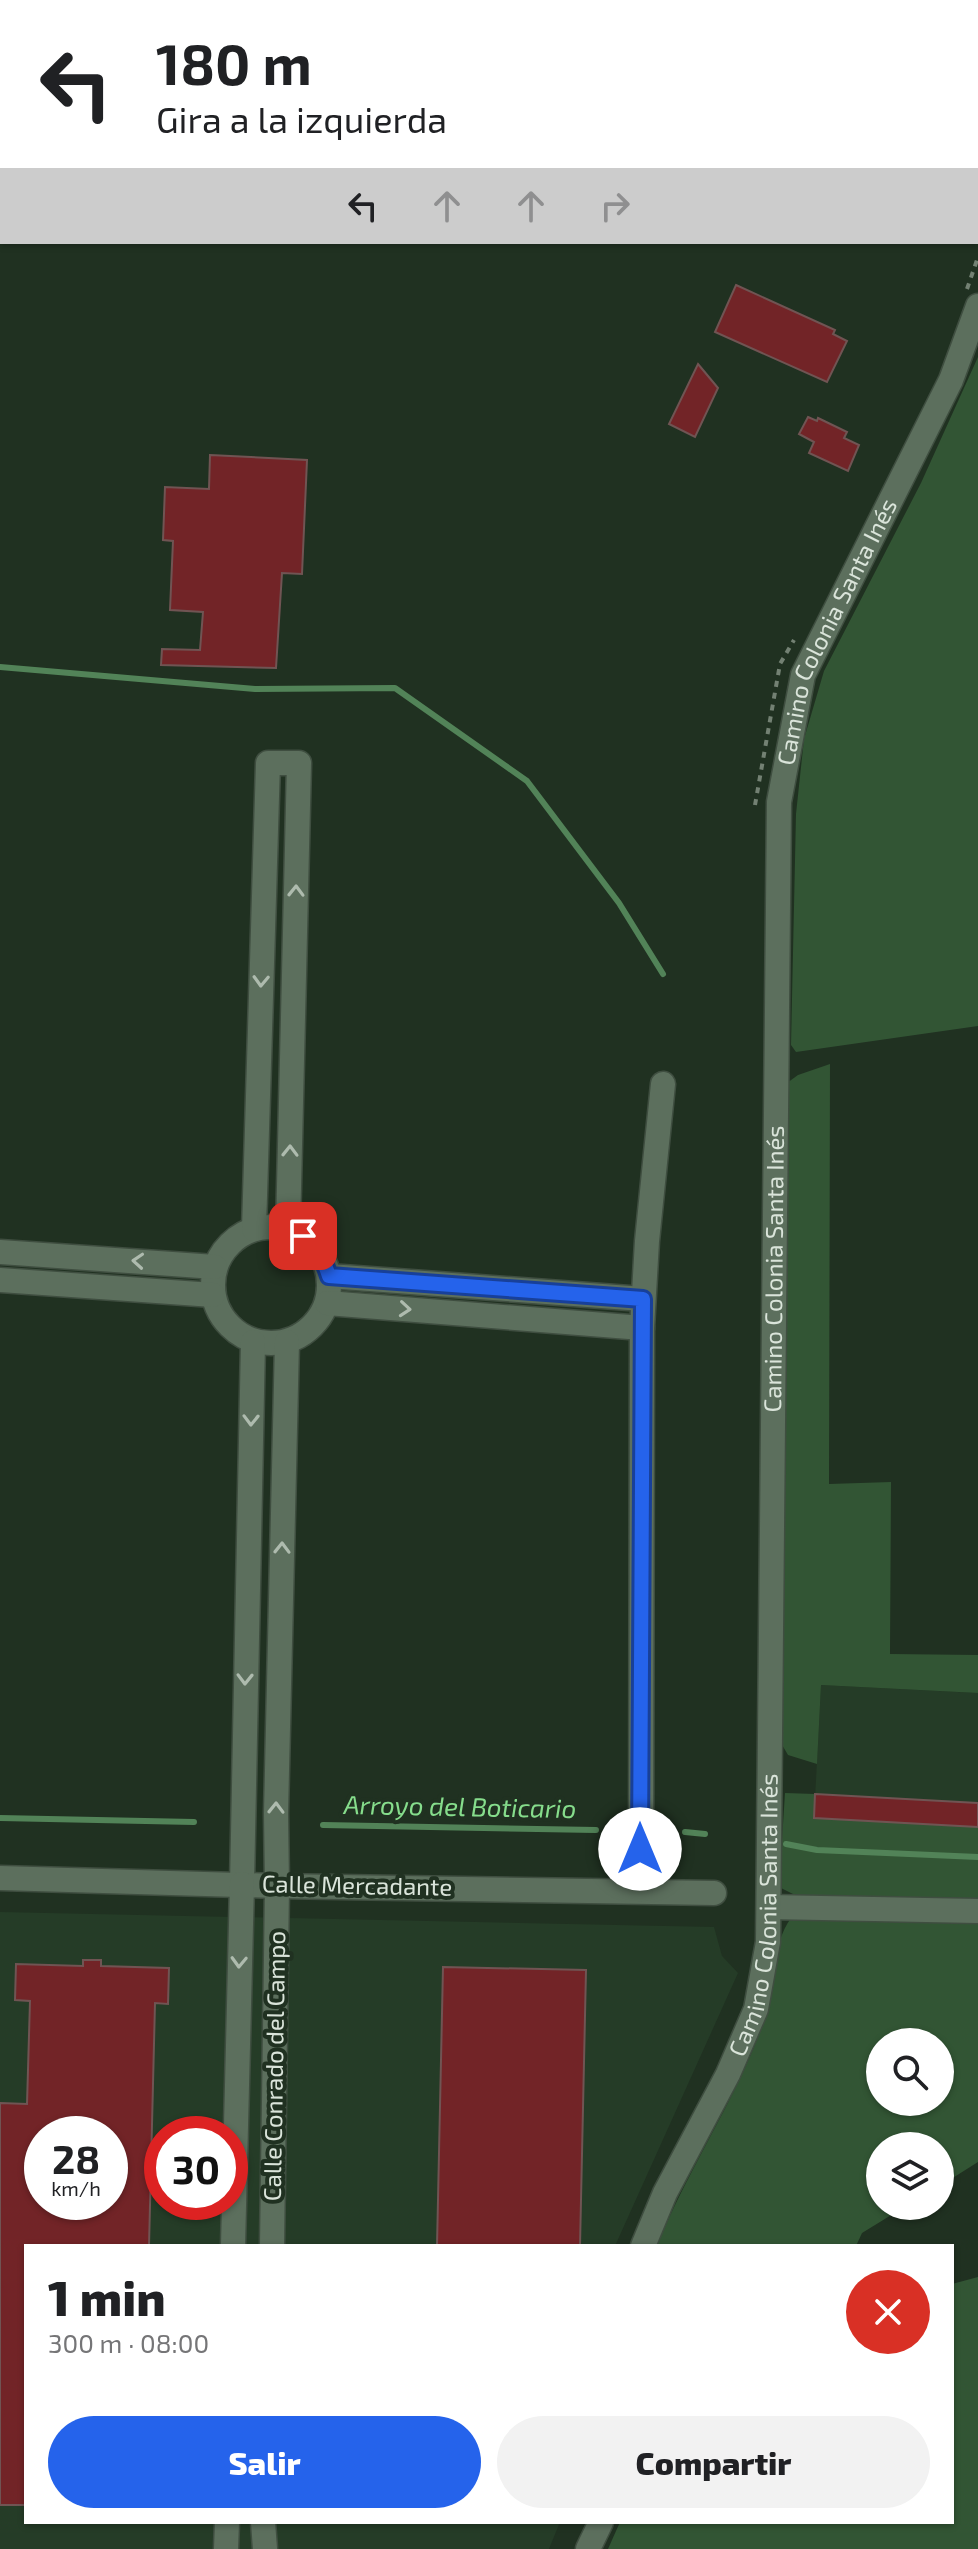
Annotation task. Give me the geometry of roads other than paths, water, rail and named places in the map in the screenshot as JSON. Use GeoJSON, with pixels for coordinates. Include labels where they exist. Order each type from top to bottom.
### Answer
{"type":"FeatureCollection","features":[{"type":"Feature","properties":{"kind":"street","name":"Camino Colonia Santa Inés"},"geometry":{"type":"LineString","coordinates":[[644,2244],[665,2193],[728,2074],[756,2009],[768,1942],[779,802],[803,675],[951,380],[978,306]]}},
{"type":"Feature","properties":{"kind":"street"},"geometry":{"type":"LineString","coordinates":[[254,1229],[268,763],[299,763],[288,1229]]}},
{"type":"Feature","properties":{"kind":"street"},"geometry":{"type":"LineString","coordinates":[[641,1890],[642,1328],[663,1084]]}},
{"type":"Feature","properties":{"kind":"street"},"geometry":{"type":"LineString","coordinates":[[254,1229],[288,1229],[315,1246],[324,1260],[329,1276],[327,1303],[312,1328],[287,1342],[253,1342],[238,1335],[218,1311],[213,1295],[215,1267],[230,1243],[254,1229]]}},
{"type":"Feature","properties":{"kind":"street"},"geometry":{"type":"LineString","coordinates":[[0,1252],[215,1267]]}},
{"type":"Feature","properties":{"kind":"street"},"geometry":{"type":"LineString","coordinates":[[329,1276],[643,1299]]}},
{"type":"Feature","properties":{"kind":"street"},"geometry":{"type":"LineString","coordinates":[[0,1280],[213,1295]]}},
{"type":"Feature","properties":{"kind":"street"},"geometry":{"type":"LineString","coordinates":[[327,1303],[642,1328]]}},
{"type":"Feature","properties":{"kind":"street","name":"Calle Conrado del Campo"},"geometry":{"type":"LineString","coordinates":[[233,2244],[253,1342]]}},
{"type":"Feature","properties":{"kind":"street","name":"Calle Conrado del Campo"},"geometry":{"type":"LineString","coordinates":[[272,2244],[276,1813],[287,1342]]}},
{"type":"Feature","properties":{"kind":"street","name":"Calle Mercadante"},"geometry":{"type":"LineString","coordinates":[[0,1878],[714,1893]]}},
{"type":"Feature","properties":{"kind":"street"},"geometry":{"type":"LineString","coordinates":[[769,1907],[978,1911]]}},
{"type":"Feature","properties":{"kind":"street"},"geometry":{"type":"LineString","coordinates":[[226,2549],[227,2524]]}},
{"type":"Feature","properties":{"kind":"street"},"geometry":{"type":"LineString","coordinates":[[263,2524],[265,2549]]}},
{"type":"Feature","properties":{"kind":"street"},"geometry":{"type":"LineString","coordinates":[[588,2549],[600,2524]]}},
{"type":"Feature","properties":{"kind":"waterway"},"geometry":{"type":"LineString","coordinates":[[0,667],[255,689],[395,688],[527,781],[619,903],[663,974]]}},
{"type":"Feature","properties":{"kind":"waterway"},"geometry":{"type":"LineString","coordinates":[[0,1818],[194,1822]]}},
{"type":"Feature","properties":{"kind":"waterway","name":"Arroyo del Boticario"},"geometry":{"type":"LineString","coordinates":[[323,1825],[596,1830]]}},
{"type":"Feature","properties":{"kind":"waterway"},"geometry":{"type":"LineString","coordinates":[[685,1832],[705,1834]]}},
{"type":"Feature","properties":{"kind":"waterway","name":"Arroyo del Boticario"},"geometry":{"type":"LineString","coordinates":[[786,1844],[817,1850],[978,1857]]}}]}
